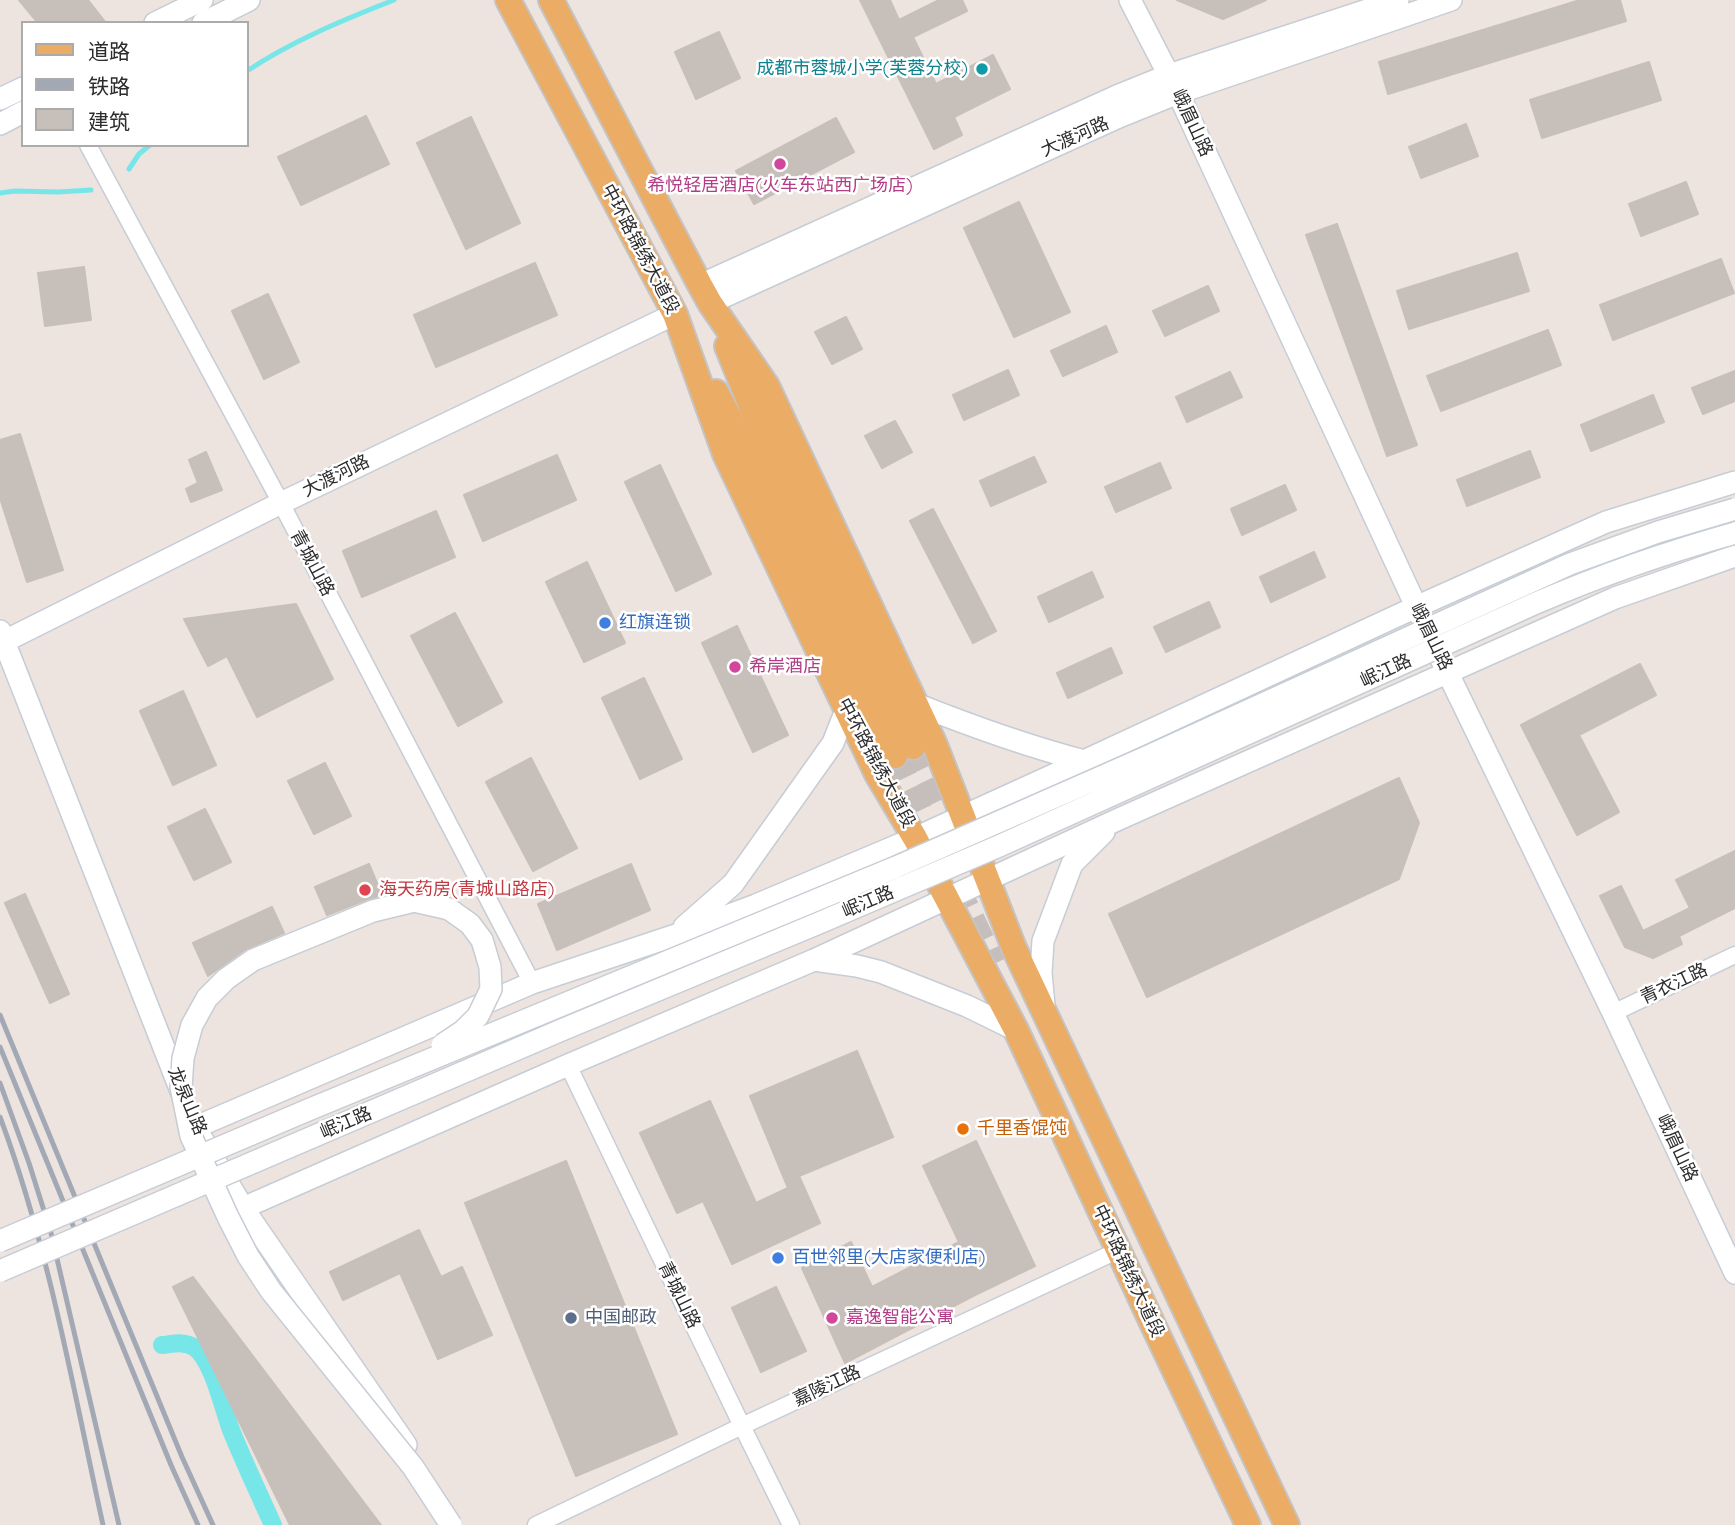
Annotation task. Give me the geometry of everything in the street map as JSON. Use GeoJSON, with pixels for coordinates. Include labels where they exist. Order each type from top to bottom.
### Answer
{"type":"FeatureCollection","features":[{"type":"Feature","properties":{"kind":"main road"},"geometry":{"type":"LineString","coordinates":[[159,21],[202,0]]}},
{"type":"Feature","properties":{"kind":"main road"},"geometry":{"type":"LineString","coordinates":[[207,21],[249,0]]}},
{"type":"Feature","properties":{"kind":"main road","name":"中环路锦绣大道段"},"geometry":{"type":"LineString","coordinates":[[508,0],[675,314],[725,454],[846,710],[877,774],[915,838],[1016,1030],[1248,1525]]}},
{"type":"Feature","properties":{"kind":"main road","name":"中环路锦绣大道段"},"geometry":{"type":"LineString","coordinates":[[551,0],[705,294],[767,386],[916,704],[989,880],[1014,948],[1287,1525]]}},
{"type":"Feature","properties":{"kind":"main road","name":"峨眉山路"},"geometry":{"type":"LineString","coordinates":[[1130,0],[1173,84],[1416,607],[1614,1013],[1735,1273]]}},
{"type":"Feature","properties":{"kind":"main road","name":"大渡河路"},"geometry":{"type":"LineString","coordinates":[[705,294],[1121,116],[1173,84],[1398,0]]}},
{"type":"Feature","properties":{"kind":"main road","name":"大渡河路"},"geometry":{"type":"LineString","coordinates":[[1173,84],[1451,0]]}},
{"type":"Feature","properties":{"kind":"main road"},"geometry":{"type":"LineString","coordinates":[[0,99],[21,89]]}},
{"type":"Feature","properties":{"kind":"main road"},"geometry":{"type":"LineString","coordinates":[[0,124],[21,114]]}},
{"type":"Feature","properties":{"kind":"main road"},"geometry":{"type":"LineString","coordinates":[[675,314],[904,751],[751,406],[705,294]]}},
{"type":"Feature","properties":{"kind":"main road","name":"大渡河路"},"geometry":{"type":"LineString","coordinates":[[1,640],[675,314]]}},
{"type":"Feature","properties":{"kind":"main road"},"geometry":{"type":"LineString","coordinates":[[196,1127],[532,983],[756,905],[915,838],[1605,522],[1735,482]]}},
{"type":"Feature","properties":{"kind":"main road","name":"岷江路"},"geometry":{"type":"LineString","coordinates":[[0,1241],[394,1074],[896,867],[1144,758],[1570,564],[1658,532],[1735,509]]}},
{"type":"Feature","properties":{"kind":"main road","name":"岷江路"},"geometry":{"type":"LineString","coordinates":[[0,1270],[999,846],[1549,597],[1635,564],[1735,533]]}},
{"type":"Feature","properties":{"kind":"main road","name":"岷江路"},"geometry":{"type":"LineString","coordinates":[[243,1208],[814,960],[1119,819],[1615,598],[1735,556]]}},
{"type":"Feature","properties":{"kind":"main road","name":"龙泉山路"},"geometry":{"type":"LineString","coordinates":[[1,640],[196,1127],[243,1208],[460,1525]]}},
{"type":"Feature","properties":{"kind":"main road"},"geometry":{"type":"LineString","coordinates":[[916,704],[1038,749],[1084,761]]}},
{"type":"Feature","properties":{"kind":"main road"},"geometry":{"type":"LineString","coordinates":[[673,936],[733,884],[833,743],[846,710]]}},
{"type":"Feature","properties":{"kind":"main road"},"geometry":{"type":"LineString","coordinates":[[1044,1011],[1041,973],[1043,941],[1072,864],[1119,819]]}},
{"type":"Feature","properties":{"kind":"main road"},"geometry":{"type":"LineString","coordinates":[[394,1074],[463,1031],[478,1016],[491,989],[490,967],[482,940],[470,924],[449,909],[414,901],[373,911],[253,960],[226,979],[207,998],[192,1025],[183,1058],[181,1087],[191,1136],[248,1256],[271,1291],[413,1467],[451,1525]]}},
{"type":"Feature","properties":{"kind":"main road"},"geometry":{"type":"LineString","coordinates":[[814,960],[881,972],[967,1006],[1016,1030]]}},
{"type":"Feature","properties":{"kind":"street","name":"青城山路"},"geometry":{"type":"LineString","coordinates":[[89,147],[281,503],[532,983]]}},
{"type":"Feature","properties":{"kind":"street","name":"青衣江路"},"geometry":{"type":"LineString","coordinates":[[1614,1013],[1735,955]]}},
{"type":"Feature","properties":{"kind":"street","name":"青城山路"},"geometry":{"type":"LineString","coordinates":[[568,1065],[791,1525]]}},
{"type":"Feature","properties":{"kind":"street","name":"嘉陵江路"},"geometry":{"type":"LineString","coordinates":[[536,1525],[1119,1250]]}},
{"type":"Feature","properties":{"kind":"building"},"geometry":{"type":"Polygon","coordinates":[[[19,0],[88,0],[104,21],[36,21],[19,0]]]}},
{"type":"Feature","properties":{"kind":"building","name":"成都市蓉城小学(芙蓉分校)"},"geometry":{"type":"Polygon","coordinates":[[[860,0],[890,0],[899,20],[939,0],[962,0],[967,11],[913,37],[936,84],[993,55],[1010,89],[954,117],[962,135],[934,149],[860,0]]]}},
{"type":"Feature","properties":{"kind":"building"},"geometry":{"type":"Polygon","coordinates":[[[1177,0],[1266,0],[1223,19],[1177,0]]]}},
{"type":"Feature","properties":{"kind":"building"},"geometry":{"type":"Polygon","coordinates":[[[1580,0],[1620,0],[1626,21],[1388,94],[1379,62],[1580,0]]]}},
{"type":"Feature","properties":{"kind":"building"},"geometry":{"type":"Polygon","coordinates":[[[719,32],[740,78],[696,99],[675,52],[719,32]]]}},
{"type":"Feature","properties":{"kind":"building"},"geometry":{"type":"Polygon","coordinates":[[[1649,62],[1661,100],[1542,138],[1530,100],[1649,62]]]}},
{"type":"Feature","properties":{"kind":"building"},"geometry":{"type":"Polygon","coordinates":[[[366,116],[389,164],[301,205],[278,157],[366,116]]]}},
{"type":"Feature","properties":{"kind":"building"},"geometry":{"type":"Polygon","coordinates":[[[471,117],[520,223],[466,249],[417,143],[471,117]]]}},
{"type":"Feature","properties":{"kind":"building"},"geometry":{"type":"Polygon","coordinates":[[[836,118],[854,152],[754,204],[736,171],[836,118]]]}},
{"type":"Feature","properties":{"kind":"building"},"geometry":{"type":"Polygon","coordinates":[[[1466,124],[1478,156],[1421,178],[1409,147],[1466,124]]]}},
{"type":"Feature","properties":{"kind":"building"},"geometry":{"type":"Polygon","coordinates":[[[1686,182],[1698,214],[1641,236],[1629,204],[1686,182]]]}},
{"type":"Feature","properties":{"kind":"building"},"geometry":{"type":"Polygon","coordinates":[[[1019,202],[1070,312],[1014,337],[964,228],[1019,202]]]}},
{"type":"Feature","properties":{"kind":"building"},"geometry":{"type":"Polygon","coordinates":[[[1337,224],[1417,445],[1387,456],[1306,235],[1337,224]]]}},
{"type":"Feature","properties":{"kind":"building"},"geometry":{"type":"Polygon","coordinates":[[[1517,253],[1529,291],[1409,329],[1397,291],[1517,253]]]}},
{"type":"Feature","properties":{"kind":"building"},"geometry":{"type":"Polygon","coordinates":[[[1721,259],[1734,293],[1613,340],[1600,305],[1721,259]]]}},
{"type":"Feature","properties":{"kind":"building"},"geometry":{"type":"Polygon","coordinates":[[[535,263],[557,315],[436,367],[414,315],[535,263]]]}},
{"type":"Feature","properties":{"kind":"building"},"geometry":{"type":"Polygon","coordinates":[[[84,267],[91,320],[45,326],[38,273],[84,267]]]}},
{"type":"Feature","properties":{"kind":"building"},"geometry":{"type":"Polygon","coordinates":[[[1208,286],[1219,311],[1165,336],[1153,311],[1208,286]]]}},
{"type":"Feature","properties":{"kind":"building"},"geometry":{"type":"Polygon","coordinates":[[[268,294],[299,362],[264,379],[232,311],[268,294]]]}},
{"type":"Feature","properties":{"kind":"building"},"geometry":{"type":"Polygon","coordinates":[[[846,317],[862,349],[832,364],[815,332],[846,317]]]}},
{"type":"Feature","properties":{"kind":"building"},"geometry":{"type":"Polygon","coordinates":[[[1106,326],[1117,352],[1063,376],[1051,351],[1106,326]]]}},
{"type":"Feature","properties":{"kind":"building"},"geometry":{"type":"Polygon","coordinates":[[[1548,330],[1561,365],[1441,411],[1427,376],[1548,330]]]}},
{"type":"Feature","properties":{"kind":"building"},"geometry":{"type":"Polygon","coordinates":[[[1008,370],[1019,395],[964,420],[953,395],[1008,370]]]}},
{"type":"Feature","properties":{"kind":"building"},"geometry":{"type":"Polygon","coordinates":[[[1735,371],[1735,401],[1703,414],[1692,388],[1735,371]]]}},
{"type":"Feature","properties":{"kind":"building"},"geometry":{"type":"Polygon","coordinates":[[[1230,372],[1242,397],[1187,422],[1176,397],[1230,372]]]}},
{"type":"Feature","properties":{"kind":"building"},"geometry":{"type":"Polygon","coordinates":[[[1653,395],[1664,422],[1591,451],[1581,425],[1653,395]]]}},
{"type":"Feature","properties":{"kind":"building"},"geometry":{"type":"Polygon","coordinates":[[[895,421],[912,452],[882,468],[865,436],[895,421]]]}},
{"type":"Feature","properties":{"kind":"building"},"geometry":{"type":"Polygon","coordinates":[[[20,434],[63,570],[27,582],[0,498],[0,440],[20,434]]]}},
{"type":"Feature","properties":{"kind":"building"},"geometry":{"type":"Polygon","coordinates":[[[1530,451],[1540,477],[1467,506],[1457,480],[1530,451]]]}},
{"type":"Feature","properties":{"kind":"building"},"geometry":{"type":"Polygon","coordinates":[[[206,452],[222,490],[191,502],[186,489],[198,483],[189,460],[206,452]]]}},
{"type":"Feature","properties":{"kind":"building"},"geometry":{"type":"Polygon","coordinates":[[[557,455],[576,500],[483,541],[464,495],[557,455]]]}},
{"type":"Feature","properties":{"kind":"building"},"geometry":{"type":"Polygon","coordinates":[[[1034,457],[1046,482],[991,506],[980,481],[1034,457]]]}},
{"type":"Feature","properties":{"kind":"building"},"geometry":{"type":"Polygon","coordinates":[[[1160,463],[1171,488],[1116,512],[1105,487],[1160,463]]]}},
{"type":"Feature","properties":{"kind":"building"},"geometry":{"type":"Polygon","coordinates":[[[660,465],[711,574],[676,591],[625,482],[660,465]]]}},
{"type":"Feature","properties":{"kind":"building"},"geometry":{"type":"Polygon","coordinates":[[[1285,485],[1296,510],[1242,535],[1231,509],[1285,485]]]}},
{"type":"Feature","properties":{"kind":"building"},"geometry":{"type":"Polygon","coordinates":[[[933,509],[996,631],[973,643],[910,521],[933,509]]]}},
{"type":"Feature","properties":{"kind":"building"},"geometry":{"type":"Polygon","coordinates":[[[436,511],[455,557],[362,597],[343,551],[436,511]]]}},
{"type":"Feature","properties":{"kind":"building"},"geometry":{"type":"Polygon","coordinates":[[[1314,552],[1325,577],[1271,602],[1260,577],[1314,552]]]}},
{"type":"Feature","properties":{"kind":"building"},"geometry":{"type":"Polygon","coordinates":[[[587,562],[625,643],[584,662],[546,582],[587,562]]]}},
{"type":"Feature","properties":{"kind":"building"},"geometry":{"type":"Polygon","coordinates":[[[1092,572],[1103,597],[1049,622],[1038,597],[1092,572]]]}},
{"type":"Feature","properties":{"kind":"building"},"geometry":{"type":"Polygon","coordinates":[[[1209,602],[1220,627],[1166,652],[1154,627],[1209,602]]]}},
{"type":"Feature","properties":{"kind":"building"},"geometry":{"type":"Polygon","coordinates":[[[296,604],[333,679],[257,717],[227,656],[208,666],[184,619],[296,604]]]}},
{"type":"Feature","properties":{"kind":"building"},"geometry":{"type":"Polygon","coordinates":[[[455,613],[502,702],[458,726],[411,636],[455,613]]]}},
{"type":"Feature","properties":{"kind":"building"},"geometry":{"type":"Polygon","coordinates":[[[737,626],[788,735],[753,752],[702,643],[737,626]]]}},
{"type":"Feature","properties":{"kind":"building"},"geometry":{"type":"Polygon","coordinates":[[[1111,648],[1122,673],[1068,698],[1057,673],[1111,648]]]}},
{"type":"Feature","properties":{"kind":"building"},"geometry":{"type":"Polygon","coordinates":[[[1640,664],[1656,695],[1579,735],[1619,812],[1577,835],[1521,725],[1640,664]]]}},
{"type":"Feature","properties":{"kind":"building"},"geometry":{"type":"Polygon","coordinates":[[[644,678],[682,759],[640,779],[602,698],[644,678]]]}},
{"type":"Feature","properties":{"kind":"building"},"geometry":{"type":"Polygon","coordinates":[[[183,691],[216,765],[173,785],[140,711],[183,691]]]}},
{"type":"Feature","properties":{"kind":"building"},"geometry":{"type":"Polygon","coordinates":[[[531,758],[577,848],[533,871],[486,782],[531,758]]]}},
{"type":"Feature","properties":{"kind":"building"},"geometry":{"type":"Polygon","coordinates":[[[325,763],[351,816],[314,834],[288,781],[325,763]]]}},
{"type":"Feature","properties":{"kind":"building"},"geometry":{"type":"Polygon","coordinates":[[[1399,778],[1419,823],[1399,879],[1147,997],[1109,914],[1399,778]]]}},
{"type":"Feature","properties":{"kind":"building"},"geometry":{"type":"Polygon","coordinates":[[[205,809],[231,862],[194,880],[168,827],[205,809]]]}},
{"type":"Feature","properties":{"kind":"building"},"geometry":{"type":"Polygon","coordinates":[[[1735,851],[1735,908],[1679,936],[1682,944],[1653,958],[1625,947],[1600,896],[1621,886],[1643,931],[1690,908],[1676,880],[1735,851]]]}},
{"type":"Feature","properties":{"kind":"building"},"geometry":{"type":"Polygon","coordinates":[[[369,864],[382,895],[327,915],[315,887],[369,864]]]}},
{"type":"Feature","properties":{"kind":"building"},"geometry":{"type":"Polygon","coordinates":[[[631,864],[650,910],[557,950],[538,904],[631,864]]]}},
{"type":"Feature","properties":{"kind":"building"},"geometry":{"type":"Polygon","coordinates":[[[25,894],[69,994],[50,1003],[5,903],[25,894]]]}},
{"type":"Feature","properties":{"kind":"building"},"geometry":{"type":"Polygon","coordinates":[[[272,907],[284,933],[246,949],[208,976],[193,943],[272,907]]]}},
{"type":"Feature","properties":{"kind":"building"},"geometry":{"type":"Polygon","coordinates":[[[857,1051],[893,1137],[799,1176],[820,1223],[732,1264],[703,1201],[677,1213],[640,1133],[710,1101],[756,1203],[788,1188],[750,1096],[857,1051]]]}},
{"type":"Feature","properties":{"kind":"building"},"geometry":{"type":"Polygon","coordinates":[[[976,1141],[1035,1266],[845,1363],[802,1268],[851,1242],[872,1287],[959,1242],[923,1166],[976,1141]]]}},
{"type":"Feature","properties":{"kind":"building","name":"中国邮政"},"geometry":{"type":"Polygon","coordinates":[[[566,1161],[677,1434],[576,1476],[465,1203],[566,1161]]]}},
{"type":"Feature","properties":{"kind":"building"},"geometry":{"type":"Polygon","coordinates":[[[419,1230],[441,1277],[462,1267],[492,1335],[438,1359],[400,1273],[343,1300],[330,1272],[419,1230]]]}},
{"type":"Feature","properties":{"kind":"building"},"geometry":{"type":"Polygon","coordinates":[[[193,1277],[381,1525],[290,1525],[173,1287],[193,1277]]]}},
{"type":"Feature","properties":{"kind":"building"},"geometry":{"type":"Polygon","coordinates":[[[776,1287],[806,1351],[761,1372],[732,1308],[776,1287]]]}},
{"type":"Feature","properties":{"kind":"waterway"},"geometry":{"type":"LineString","coordinates":[[248,70],[337,23],[394,0]]}},
{"type":"Feature","properties":{"kind":"waterway"},"geometry":{"type":"LineString","coordinates":[[129,169],[148,147]]}},
{"type":"Feature","properties":{"kind":"waterway"},"geometry":{"type":"LineString","coordinates":[[0,193],[91,190]]}},
{"type":"Feature","properties":{"kind":"waterway"},"geometry":{"type":"LineString","coordinates":[[162,1345],[190,1345],[201,1353],[207,1362],[231,1430],[273,1525]]}},
{"type":"Feature","properties":{"kind":"tunnel"},"geometry":{"type":"LineString","coordinates":[[913,747],[958,842]]}},
{"type":"Feature","properties":{"kind":"tunnel"},"geometry":{"type":"LineString","coordinates":[[895,756],[994,964]]}},
{"type":"Feature","properties":{"kind":"railway"},"geometry":{"type":"LineString","coordinates":[[0,1015],[182,1457],[213,1525]]}},
{"type":"Feature","properties":{"kind":"railway"},"geometry":{"type":"LineString","coordinates":[[0,1047],[198,1525]]}},
{"type":"Feature","properties":{"kind":"railway"},"geometry":{"type":"LineString","coordinates":[[0,1083],[51,1233],[119,1525]]}},
{"type":"Feature","properties":{"kind":"railway"},"geometry":{"type":"LineString","coordinates":[[0,1117],[33,1217],[46,1268],[103,1525]]}},
{"type":"Feature","properties":{"kind":"place","name":"成都市蓉城小学(芙蓉分校)"},"geometry":{"type":"Point","coordinates":[982,69]}},
{"type":"Feature","properties":{"kind":"place","name":"希悦轻居酒店(火车东站西广场店)"},"geometry":{"type":"Point","coordinates":[780,164]}},
{"type":"Feature","properties":{"kind":"place","name":"红旗连锁"},"geometry":{"type":"Point","coordinates":[605,623]}},
{"type":"Feature","properties":{"kind":"place","name":"希岸酒店"},"geometry":{"type":"Point","coordinates":[735,667]}},
{"type":"Feature","properties":{"kind":"place","name":"海天药房(青城山路店)"},"geometry":{"type":"Point","coordinates":[365,890]}},
{"type":"Feature","properties":{"kind":"place","name":"千里香馄饨"},"geometry":{"type":"Point","coordinates":[963,1129]}},
{"type":"Feature","properties":{"kind":"place","name":"百世邻里(大店家便利店)"},"geometry":{"type":"Point","coordinates":[778,1258]}},
{"type":"Feature","properties":{"kind":"place","name":"中国邮政"},"geometry":{"type":"Point","coordinates":[571,1318]}},
{"type":"Feature","properties":{"kind":"place","name":"嘉逸智能公寓"},"geometry":{"type":"Point","coordinates":[832,1318]}}]}
